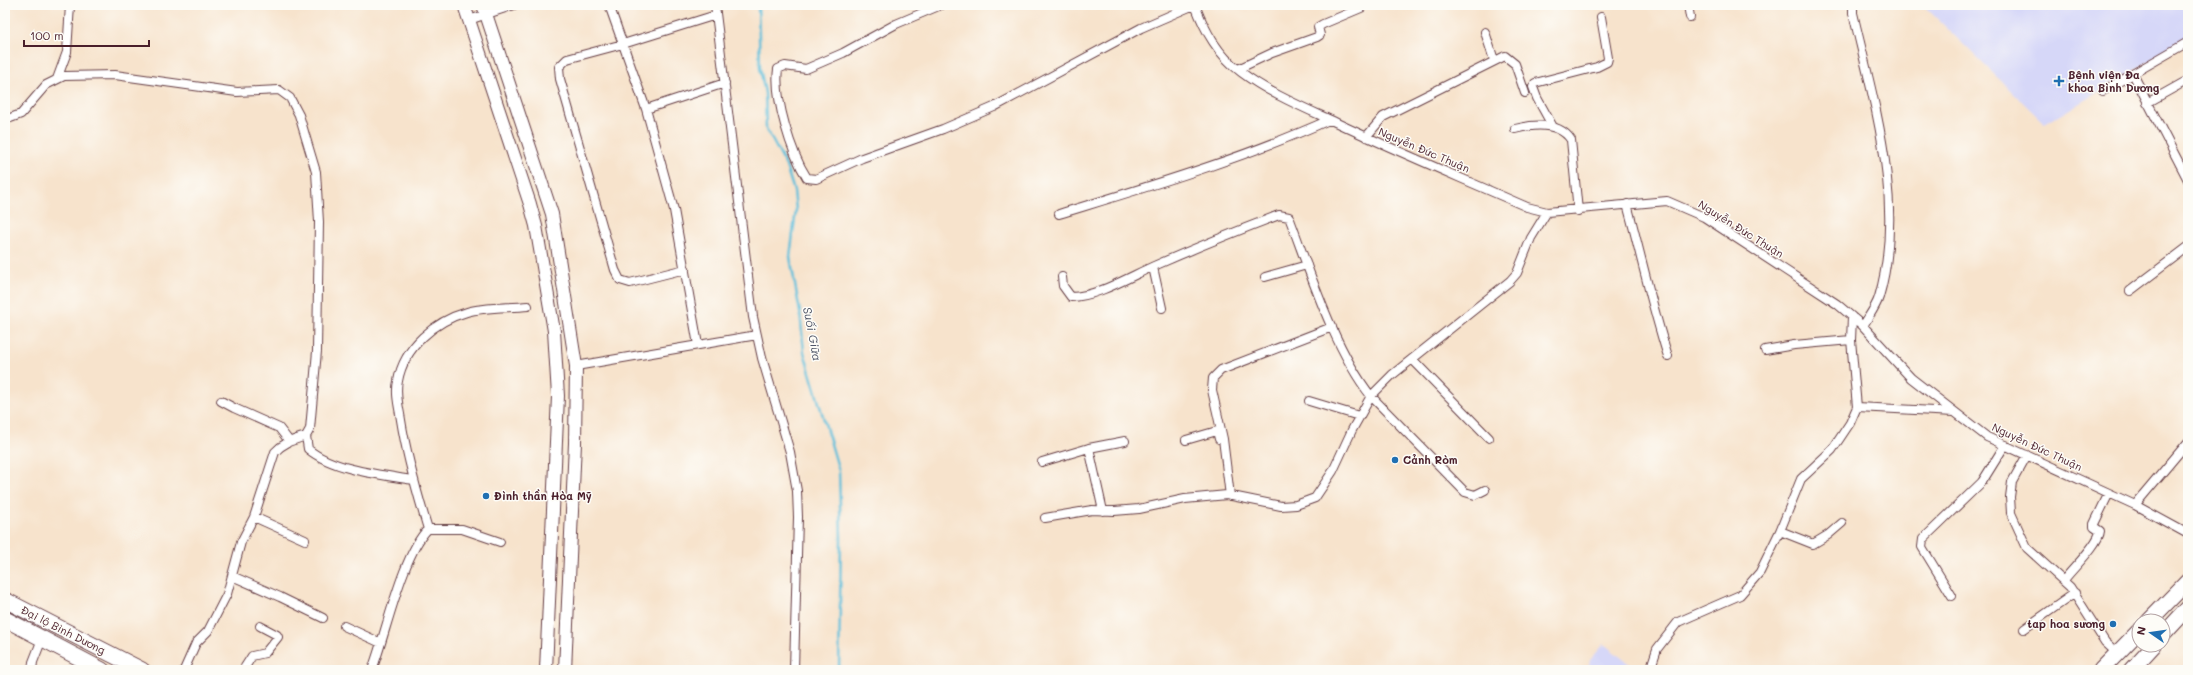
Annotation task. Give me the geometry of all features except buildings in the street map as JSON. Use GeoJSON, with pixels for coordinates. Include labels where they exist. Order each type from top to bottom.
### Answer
{"type":"FeatureCollection","features":[{"type":"Feature","properties":{"kind":"highway"},"geometry":{"type":"LineString","coordinates":[[2157,613],[2188,581]]}},
{"type":"Feature","properties":{"kind":"highway","name":"Đại lộ Bình Dương"},"geometry":{"type":"LineString","coordinates":[[5,600],[142,670]]}},
{"type":"Feature","properties":{"kind":"highway"},"geometry":{"type":"LineString","coordinates":[[2171,626],[2188,608]]}},
{"type":"Feature","properties":{"kind":"highway","name":"Đại lộ Bình Dương"},"geometry":{"type":"LineString","coordinates":[[5,619],[102,670]]}},
{"type":"Feature","properties":{"kind":"highway"},"geometry":{"type":"LineString","coordinates":[[2131,640],[2110,664],[2131,670],[2147,653]]}},
{"type":"Feature","properties":{"kind":"street"},"geometry":{"type":"LineString","coordinates":[[57,80],[67,52],[70,5]]}},
{"type":"Feature","properties":{"kind":"street"},"geometry":{"type":"LineString","coordinates":[[464,5],[534,219],[554,331],[558,396],[546,670]]}},
{"type":"Feature","properties":{"kind":"street"},"geometry":{"type":"LineString","coordinates":[[469,20],[484,10],[514,5]]}},
{"type":"Feature","properties":{"kind":"street"},"geometry":{"type":"LineString","coordinates":[[609,5],[646,109],[674,210],[698,345]]}},
{"type":"Feature","properties":{"kind":"street"},"geometry":{"type":"LineString","coordinates":[[715,5],[757,335],[790,452],[797,491],[798,517],[794,670]]}},
{"type":"Feature","properties":{"kind":"street"},"geometry":{"type":"LineString","coordinates":[[941,5],[896,24],[843,53],[806,69],[785,66],[778,69],[777,80],[781,110],[786,130],[807,178],[816,179],[862,158],[943,129],[994,107],[1141,28],[1195,5]]}},
{"type":"Feature","properties":{"kind":"street","name":"Nguyễn Đức Thuận"},"geometry":{"type":"LineString","coordinates":[[1195,5],[1203,27],[1222,54],[1238,69],[1268,90],[1366,137],[1527,207],[1547,212],[1667,201],[1704,216],[1837,304],[1863,326],[1911,378],[1987,437],[2135,505],[2188,534]]}},
{"type":"Feature","properties":{"kind":"street"},"geometry":{"type":"LineString","coordinates":[[1688,5],[1690,17]]}},
{"type":"Feature","properties":{"kind":"street"},"geometry":{"type":"LineString","coordinates":[[1853,5],[1853,13],[1886,161],[1888,208],[1888,259],[1879,299],[1863,326]]}},
{"type":"Feature","properties":{"kind":"street"},"geometry":{"type":"LineString","coordinates":[[1238,69],[1272,53],[1317,37],[1320,34],[1318,27],[1362,8]]}},
{"type":"Feature","properties":{"kind":"street"},"geometry":{"type":"LineString","coordinates":[[484,10],[500,63],[552,214],[576,366],[575,443],[565,670]]}},
{"type":"Feature","properties":{"kind":"street"},"geometry":{"type":"LineString","coordinates":[[685,269],[630,283],[620,280],[615,270],[560,79],[559,67],[567,59],[623,44],[716,14]]}},
{"type":"Feature","properties":{"kind":"street"},"geometry":{"type":"LineString","coordinates":[[1553,127],[1537,98],[1533,87],[1535,83],[1597,67],[1607,62],[1608,58],[1602,17]]}},
{"type":"Feature","properties":{"kind":"street"},"geometry":{"type":"LineString","coordinates":[[1486,32],[1494,60]]}},
{"type":"Feature","properties":{"kind":"street"},"geometry":{"type":"LineString","coordinates":[[2103,91],[2188,43]]}},
{"type":"Feature","properties":{"kind":"street"},"geometry":{"type":"LineString","coordinates":[[1366,137],[1383,117],[1483,68],[1494,60],[1505,56],[1515,64],[1525,93]]}},
{"type":"Feature","properties":{"kind":"street"},"geometry":{"type":"LineString","coordinates":[[2133,74],[2188,180]]}},
{"type":"Feature","properties":{"kind":"street"},"geometry":{"type":"LineString","coordinates":[[5,120],[22,114],[46,85],[64,76],[115,75],[237,92],[279,90],[290,98],[299,115],[316,172],[319,222],[317,351],[310,429],[306,436],[308,449],[317,456],[328,461],[381,475],[413,480]]}},
{"type":"Feature","properties":{"kind":"street"},"geometry":{"type":"LineString","coordinates":[[2147,103],[2188,80]]}},
{"type":"Feature","properties":{"kind":"street"},"geometry":{"type":"LineString","coordinates":[[646,109],[725,82]]}},
{"type":"Feature","properties":{"kind":"street"},"geometry":{"type":"LineString","coordinates":[[1060,214],[1191,174],[1285,140],[1329,120]]}},
{"type":"Feature","properties":{"kind":"street"},"geometry":{"type":"LineString","coordinates":[[1515,129],[1547,125],[1565,132],[1571,140],[1578,210]]}},
{"type":"Feature","properties":{"kind":"street"},"geometry":{"type":"LineString","coordinates":[[1628,204],[1652,296],[1656,319],[1668,356]]}},
{"type":"Feature","properties":{"kind":"street"},"geometry":{"type":"LineString","coordinates":[[1045,518],[1092,510],[1139,509],[1185,499],[1228,496],[1281,506],[1296,505],[1315,498],[1333,471],[1359,416],[1371,396],[1392,375],[1517,274],[1531,238],[1547,212]]}},
{"type":"Feature","properties":{"kind":"street"},"geometry":{"type":"LineString","coordinates":[[1062,277],[1062,286],[1071,297],[1078,297],[1279,215],[1289,217],[1332,327],[1357,378],[1371,396],[1465,492],[1475,495],[1485,490]]}},
{"type":"Feature","properties":{"kind":"street"},"geometry":{"type":"LineString","coordinates":[[2130,291],[2188,247]]}},
{"type":"Feature","properties":{"kind":"street"},"geometry":{"type":"LineString","coordinates":[[1265,277],[1307,265]]}},
{"type":"Feature","properties":{"kind":"street"},"geometry":{"type":"LineString","coordinates":[[1153,266],[1162,308]]}},
{"type":"Feature","properties":{"kind":"street"},"geometry":{"type":"LineString","coordinates":[[428,529],[413,480],[397,393],[399,376],[407,356],[425,335],[450,319],[468,311],[528,306]]}},
{"type":"Feature","properties":{"kind":"street"},"geometry":{"type":"LineString","coordinates":[[1650,670],[1658,649],[1678,622],[1740,595],[1760,572],[1780,530],[1801,479],[1832,450],[1850,423],[1857,407],[1851,340],[1852,317]]}},
{"type":"Feature","properties":{"kind":"street"},"geometry":{"type":"LineString","coordinates":[[1228,496],[1223,439],[1212,390],[1213,378],[1221,370],[1332,327]]}},
{"type":"Feature","properties":{"kind":"street"},"geometry":{"type":"LineString","coordinates":[[576,366],[757,335]]}},
{"type":"Feature","properties":{"kind":"street"},"geometry":{"type":"LineString","coordinates":[[1765,350],[1794,345],[1851,340]]}},
{"type":"Feature","properties":{"kind":"street"},"geometry":{"type":"LineString","coordinates":[[1412,359],[1489,438]]}},
{"type":"Feature","properties":{"kind":"street"},"geometry":{"type":"LineString","coordinates":[[221,400],[234,408],[279,428],[289,441]]}},
{"type":"Feature","properties":{"kind":"street"},"geometry":{"type":"LineString","coordinates":[[1309,401],[1359,416]]}},
{"type":"Feature","properties":{"kind":"street"},"geometry":{"type":"LineString","coordinates":[[1857,407],[1954,412]]}},
{"type":"Feature","properties":{"kind":"street"},"geometry":{"type":"LineString","coordinates":[[1186,440],[1217,431],[1228,496]]}},
{"type":"Feature","properties":{"kind":"street"},"geometry":{"type":"LineString","coordinates":[[184,670],[196,642],[208,630],[227,594],[241,542],[254,517],[275,452],[281,445],[306,436]]}},
{"type":"Feature","properties":{"kind":"street"},"geometry":{"type":"LineString","coordinates":[[1042,462],[1089,448],[1125,441]]}},
{"type":"Feature","properties":{"kind":"street"},"geometry":{"type":"LineString","coordinates":[[2135,505],[2188,442]]}},
{"type":"Feature","properties":{"kind":"street"},"geometry":{"type":"LineString","coordinates":[[1952,596],[1922,547],[1923,539],[1982,482],[2004,445]]}},
{"type":"Feature","properties":{"kind":"street"},"geometry":{"type":"LineString","coordinates":[[1089,448],[1104,510]]}},
{"type":"Feature","properties":{"kind":"street"},"geometry":{"type":"LineString","coordinates":[[2027,455],[2012,482],[2010,497],[2011,513],[2027,548],[2036,558],[2064,580],[2074,593],[2106,642],[2110,664]]}},
{"type":"Feature","properties":{"kind":"street"},"geometry":{"type":"LineString","coordinates":[[2064,580],[2090,550],[2099,535],[2100,531],[2094,527],[2094,524],[2109,493]]}},
{"type":"Feature","properties":{"kind":"street"},"geometry":{"type":"LineString","coordinates":[[254,517],[305,540]]}},
{"type":"Feature","properties":{"kind":"street"},"geometry":{"type":"LineString","coordinates":[[1780,530],[1813,544],[1828,535],[1842,522]]}},
{"type":"Feature","properties":{"kind":"street"},"geometry":{"type":"LineString","coordinates":[[372,670],[410,557],[419,538],[428,529],[462,529],[500,542]]}},
{"type":"Feature","properties":{"kind":"street"},"geometry":{"type":"LineString","coordinates":[[232,576],[280,596],[323,618]]}},
{"type":"Feature","properties":{"kind":"street"},"geometry":{"type":"LineString","coordinates":[[2024,629],[2074,593]]}},
{"type":"Feature","properties":{"kind":"street"},"geometry":{"type":"LineString","coordinates":[[243,670],[252,656],[265,653],[278,638],[277,635],[260,626]]}},
{"type":"Feature","properties":{"kind":"street"},"geometry":{"type":"LineString","coordinates":[[344,626],[381,642]]}},
{"type":"Feature","properties":{"kind":"street"},"geometry":{"type":"LineString","coordinates":[[32,670],[33,662],[42,639]]}},
{"type":"Feature","properties":{"kind":"shaded area","name":"Bệnh viện Đa khoa Bình Dương"},"geometry":{"type":"Polygon","coordinates":[[[1923,5],[2188,5],[2188,38],[2045,124],[1923,5]]]}},
{"type":"Feature","properties":{"kind":"shaded area"},"geometry":{"type":"Polygon","coordinates":[[[1604,644],[1637,670],[1588,670],[1590,660],[1604,644]]]}},
{"type":"Feature","properties":{"kind":"waterway","name":"Suối Giữa"},"geometry":{"type":"LineString","coordinates":[[758,5],[760,68],[765,93],[766,128],[786,166],[794,191],[796,210],[790,257],[800,312],[804,352],[839,471],[841,539],[839,670]]}},
{"type":"Feature","properties":{"kind":"place","name":"Bệnh viện Đa khoa Bình Dương"},"geometry":{"type":"Point","coordinates":[2059,81]}},
{"type":"Feature","properties":{"kind":"place","name":"Cảnh Ròm"},"geometry":{"type":"Point","coordinates":[1395,460]}},
{"type":"Feature","properties":{"kind":"place","name":"Đình thần Hòa Mỹ"},"geometry":{"type":"Point","coordinates":[486,496]}},
{"type":"Feature","properties":{"kind":"place","name":"tap hoa sương"},"geometry":{"type":"Point","coordinates":[2113,624]}}]}
